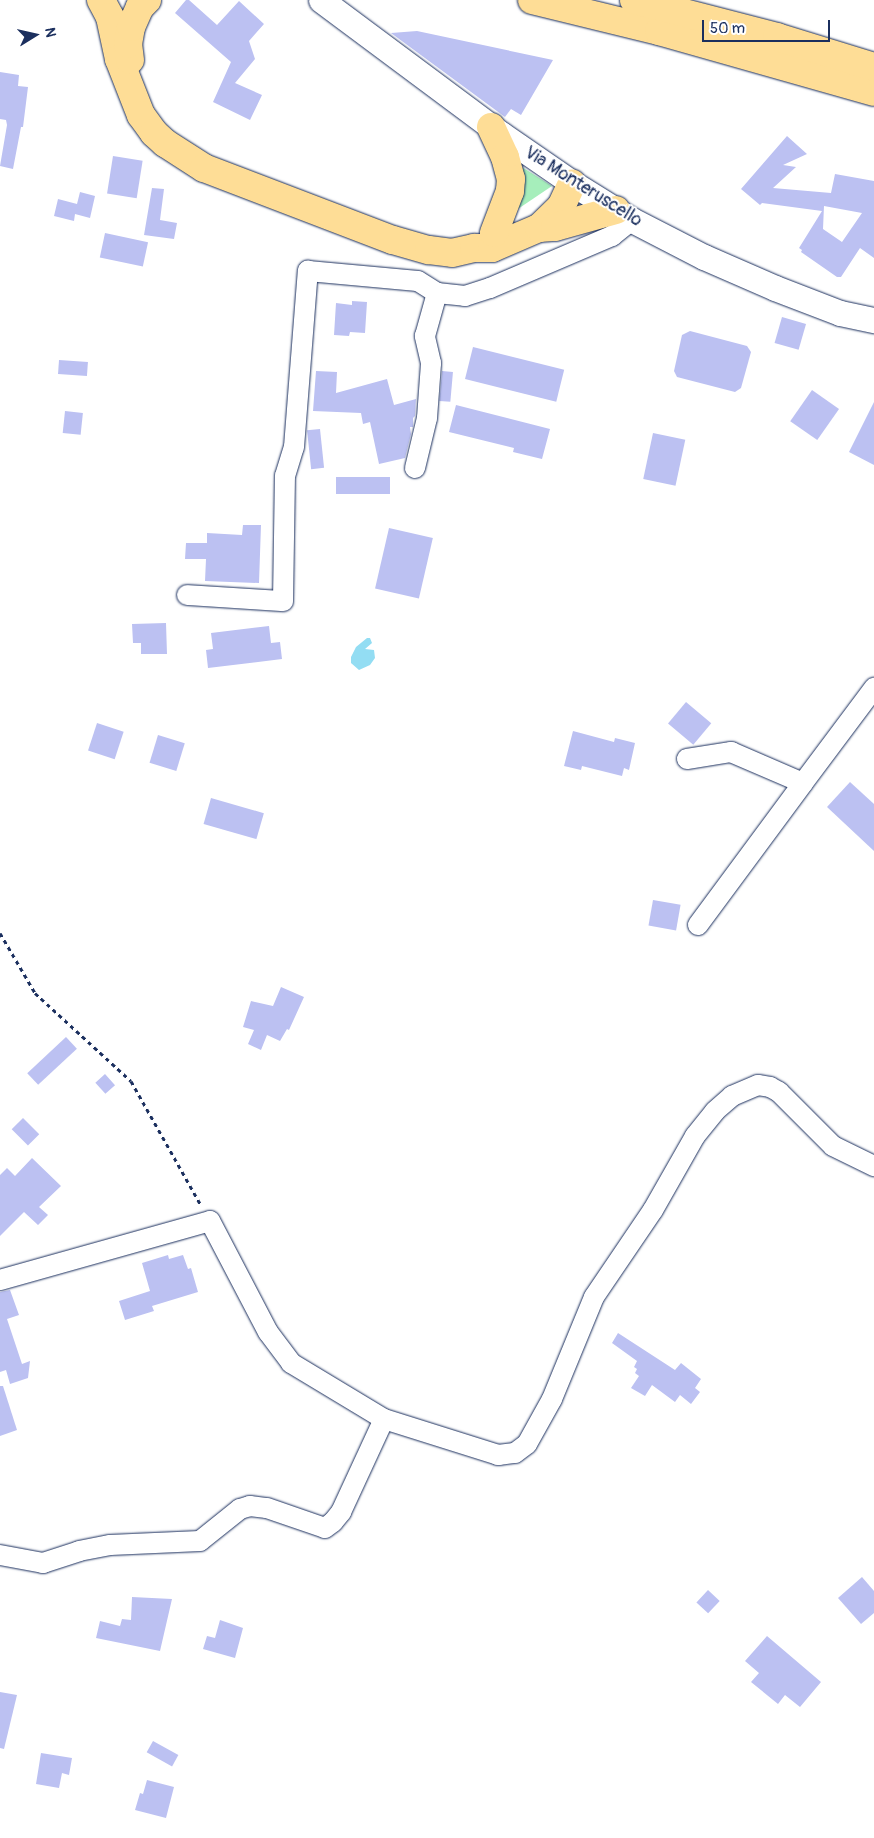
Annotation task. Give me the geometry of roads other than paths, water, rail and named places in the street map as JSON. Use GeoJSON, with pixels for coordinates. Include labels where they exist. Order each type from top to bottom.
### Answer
{"type":"FeatureCollection","features":[{"type":"Feature","properties":{"kind":"highway"},"geometry":{"type":"LineString","coordinates":[[101,0],[110,17],[119,59],[141,114],[154,133],[176,153],[204,168],[407,244],[452,253],[484,241],[572,183]]}},
{"type":"Feature","properties":{"kind":"highway"},"geometry":{"type":"LineString","coordinates":[[128,79],[130,27],[140,7],[147,0]]}},
{"type":"Feature","properties":{"kind":"highway"},"geometry":{"type":"LineString","coordinates":[[532,0],[659,31],[874,92]]}},
{"type":"Feature","properties":{"kind":"highway"},"geometry":{"type":"LineString","coordinates":[[634,0],[777,37],[874,66]]}},
{"type":"Feature","properties":{"kind":"highway"},"geometry":{"type":"LineString","coordinates":[[708,0],[725,9],[748,16],[777,37]]}},
{"type":"Feature","properties":{"kind":"highway"},"geometry":{"type":"LineString","coordinates":[[484,241],[510,191],[511,179],[505,157],[491,127]]}},
{"type":"Feature","properties":{"kind":"highway"},"geometry":{"type":"LineString","coordinates":[[539,228],[561,207],[572,183]]}},
{"type":"Feature","properties":{"kind":"highway"},"geometry":{"type":"LineString","coordinates":[[484,241],[492,248],[539,228],[624,215]]}},
{"type":"Feature","properties":{"kind":"street","name":"Via Monteruscello"},"geometry":{"type":"LineString","coordinates":[[321,0],[491,127],[572,183],[624,215],[704,257],[775,288],[840,313],[874,320]]}},
{"type":"Feature","properties":{"kind":"street"},"geometry":{"type":"LineString","coordinates":[[187,595],[283,601],[285,476],[294,447],[308,271],[418,281],[437,293],[465,296],[490,288],[612,236],[624,215]]}},
{"type":"Feature","properties":{"kind":"street"},"geometry":{"type":"LineString","coordinates":[[415,468],[427,418],[430,381],[431,363],[425,336],[437,293]]}},
{"type":"Feature","properties":{"kind":"street"},"geometry":{"type":"LineString","coordinates":[[698,926],[874,688]]}},
{"type":"Feature","properties":{"kind":"street"},"geometry":{"type":"LineString","coordinates":[[687,759],[731,752],[803,783]]}},
{"type":"Feature","properties":{"kind":"street"},"geometry":{"type":"LineString","coordinates":[[0,1280],[210,1222],[268,1332],[291,1363],[384,1419],[498,1455],[515,1454],[527,1444],[552,1399],[594,1297],[653,1210],[695,1136],[715,1111],[743,1089],[758,1085],[770,1086],[779,1092],[833,1146],[874,1166]]}},
{"type":"Feature","properties":{"kind":"street"},"geometry":{"type":"LineString","coordinates":[[0,1555],[43,1563],[79,1551],[110,1545],[200,1541],[240,1509],[250,1506],[266,1508],[324,1528],[333,1522],[341,1512],[384,1419]]}},
{"type":"Feature","properties":{"kind":"water"},"geometry":{"type":"Polygon","coordinates":[[[367,638],[370,638],[372,643],[365,649],[374,650],[375,658],[370,665],[359,670],[351,663],[351,657],[356,647],[367,638]]]}}]}
